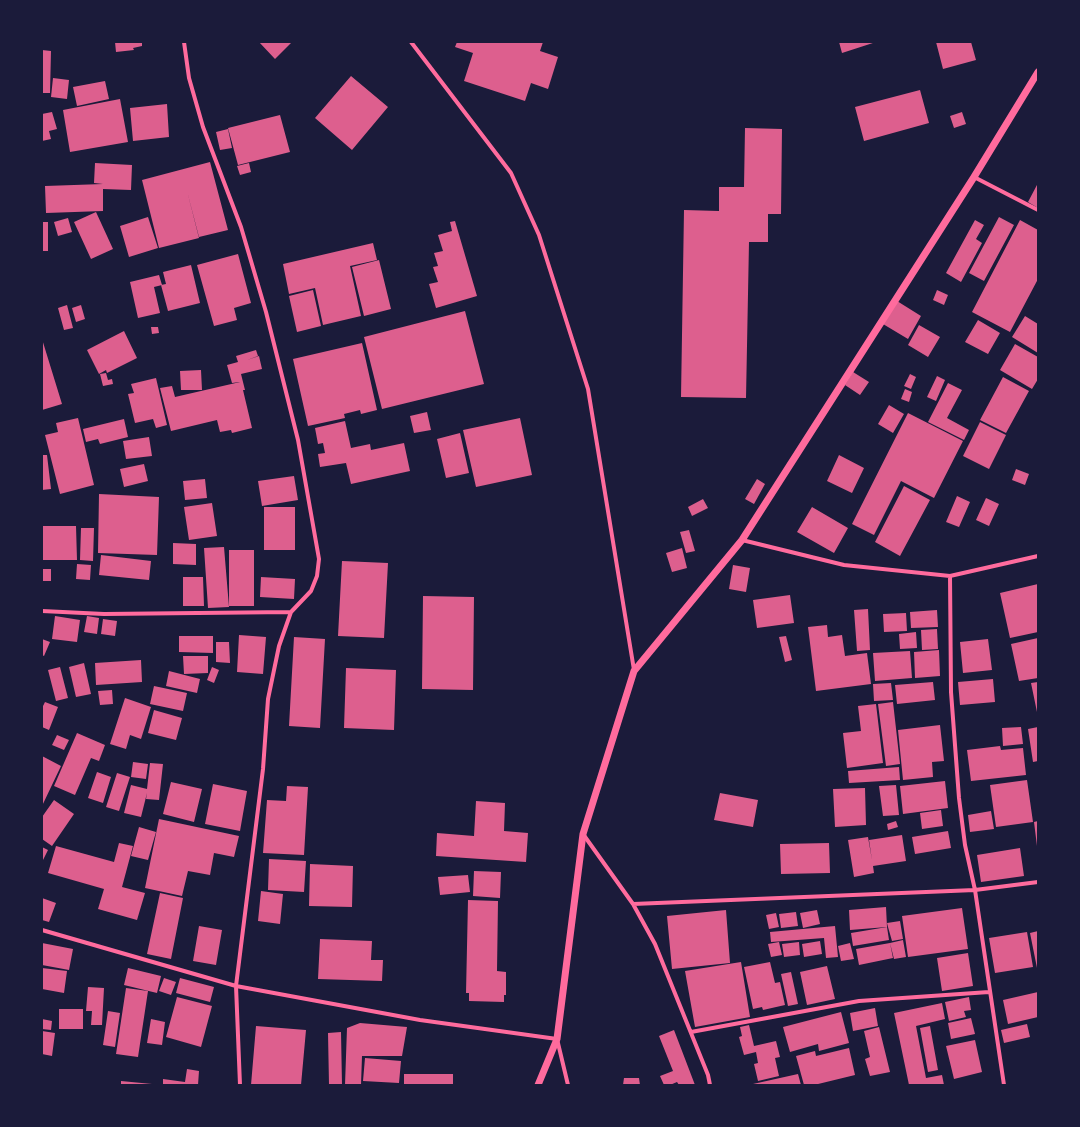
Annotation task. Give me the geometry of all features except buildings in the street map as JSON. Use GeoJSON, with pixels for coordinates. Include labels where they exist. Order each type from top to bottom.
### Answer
{"type":"FeatureCollection","features":[{"type":"Feature","properties":{"kind":"street"},"geometry":{"type":"LineString","coordinates":[[184,42],[189,78],[203,127],[241,227],[266,312],[298,440],[319,559],[317,576],[311,591],[291,612],[279,646],[268,699],[263,769],[236,986],[240,1085]]}},
{"type":"Feature","properties":{"kind":"street"},"geometry":{"type":"LineString","coordinates":[[411,42],[511,173],[539,235],[588,389],[634,671]]}},
{"type":"Feature","properties":{"kind":"street"},"geometry":{"type":"LineString","coordinates":[[538,1085],[557,1039],[583,834],[634,671],[742,540],[974,177],[1038,72]]}},
{"type":"Feature","properties":{"kind":"street"},"geometry":{"type":"LineString","coordinates":[[974,177],[1038,210]]}},
{"type":"Feature","properties":{"kind":"street"},"geometry":{"type":"LineString","coordinates":[[742,540],[844,565],[950,576],[1038,556]]}},
{"type":"Feature","properties":{"kind":"street"},"geometry":{"type":"LineString","coordinates":[[950,576],[951,692],[960,798],[965,845],[975,890],[1004,1085]]}},
{"type":"Feature","properties":{"kind":"street"},"geometry":{"type":"LineString","coordinates":[[42,611],[104,614],[291,612]]}},
{"type":"Feature","properties":{"kind":"street"},"geometry":{"type":"LineString","coordinates":[[583,834],[633,904],[655,944],[708,1075],[710,1085]]}},
{"type":"Feature","properties":{"kind":"street"},"geometry":{"type":"LineString","coordinates":[[633,904],[975,890],[1038,882]]}},
{"type":"Feature","properties":{"kind":"street"},"geometry":{"type":"LineString","coordinates":[[42,930],[236,986],[420,1020],[557,1039]]}},
{"type":"Feature","properties":{"kind":"street"},"geometry":{"type":"LineString","coordinates":[[691,1032],[859,1001],[989,992]]}},
{"type":"Feature","properties":{"kind":"street"},"geometry":{"type":"LineString","coordinates":[[557,1039],[568,1085]]}}]}
